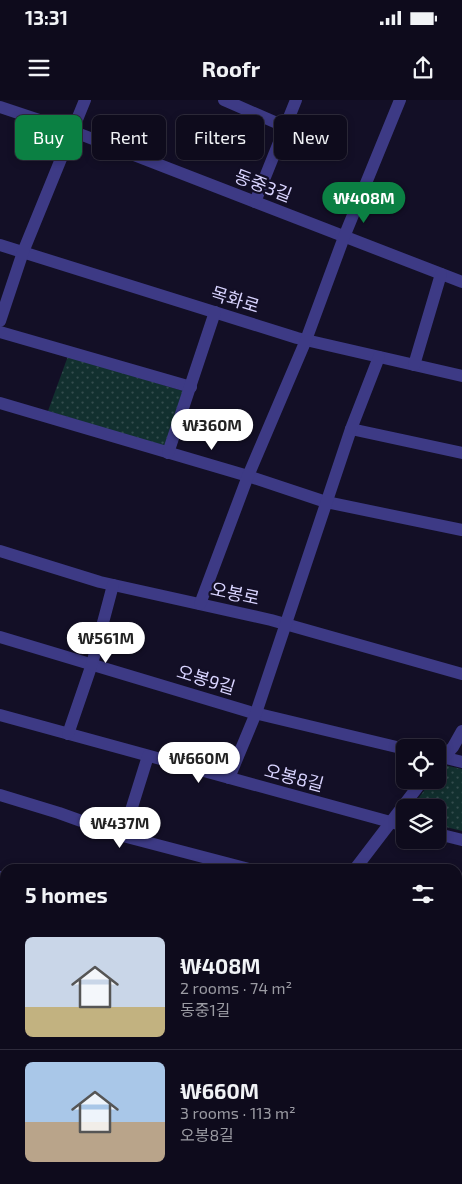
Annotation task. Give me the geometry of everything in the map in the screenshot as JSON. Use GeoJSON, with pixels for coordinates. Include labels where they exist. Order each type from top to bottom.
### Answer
{"type":"FeatureCollection","features":[{"type":"Feature","properties":{"kind":"street"},"geometry":{"type":"LineString","coordinates":[[78,115],[84,100]]}},
{"type":"Feature","properties":{"kind":"street"},"geometry":{"type":"LineString","coordinates":[[224,100],[237,102],[274,121]]}},
{"type":"Feature","properties":{"kind":"street"},"geometry":{"type":"LineString","coordinates":[[290,115],[296,100]]}},
{"type":"Feature","properties":{"kind":"street"},"geometry":{"type":"LineString","coordinates":[[200,604],[248,476],[306,340],[344,236],[400,100]]}},
{"type":"Feature","properties":{"kind":"street","name":"동중3길"},"geometry":{"type":"LineString","coordinates":[[0,107],[24,115]]}},
{"type":"Feature","properties":{"kind":"street","name":"동중3길"},"geometry":{"type":"LineString","coordinates":[[82,135],[462,282]]}},
{"type":"Feature","properties":{"kind":"street"},"geometry":{"type":"LineString","coordinates":[[256,202],[274,157]]}},
{"type":"Feature","properties":{"kind":"street"},"geometry":{"type":"LineString","coordinates":[[0,321],[23,252],[60,160]]}},
{"type":"Feature","properties":{"kind":"street","name":"목화로"},"geometry":{"type":"LineString","coordinates":[[0,245],[306,340],[462,376]]}},
{"type":"Feature","properties":{"kind":"street"},"geometry":{"type":"LineString","coordinates":[[414,365],[441,274]]}},
{"type":"Feature","properties":{"kind":"street"},"geometry":{"type":"LineString","coordinates":[[168,453],[216,312]]}},
{"type":"Feature","properties":{"kind":"street"},"geometry":{"type":"LineString","coordinates":[[0,332],[190,387]]}},
{"type":"Feature","properties":{"kind":"street"},"geometry":{"type":"LineString","coordinates":[[229,778],[256,713],[351,429],[379,357]]}},
{"type":"Feature","properties":{"kind":"street"},"geometry":{"type":"LineString","coordinates":[[0,403],[248,476],[326,502],[462,530]]}},
{"type":"Feature","properties":{"kind":"street"},"geometry":{"type":"LineString","coordinates":[[351,429],[462,453]]}},
{"type":"Feature","properties":{"kind":"street","name":"오봉로"},"geometry":{"type":"LineString","coordinates":[[0,551],[113,585],[285,624],[462,674]]}},
{"type":"Feature","properties":{"kind":"street"},"geometry":{"type":"LineString","coordinates":[[68,734],[92,664],[113,585]]}},
{"type":"Feature","properties":{"kind":"street","name":"오봉9길"},"geometry":{"type":"LineString","coordinates":[[0,637],[256,713],[396,747]]}},
{"type":"Feature","properties":{"kind":"street","name":"오봉8길"},"geometry":{"type":"LineString","coordinates":[[0,715],[396,824]]}},
{"type":"Feature","properties":{"kind":"street"},"geometry":{"type":"LineString","coordinates":[[446,753],[453,747],[462,731]]}},
{"type":"Feature","properties":{"kind":"street"},"geometry":{"type":"LineString","coordinates":[[123,836],[148,756]]}},
{"type":"Feature","properties":{"kind":"street"},"geometry":{"type":"LineString","coordinates":[[446,760],[462,762]]}},
{"type":"Feature","properties":{"kind":"street"},"geometry":{"type":"LineString","coordinates":[[360,864],[416,789]]}},
{"type":"Feature","properties":{"kind":"street"},"geometry":{"type":"LineString","coordinates":[[0,795],[59,813],[123,836],[230,864]]}},
{"type":"Feature","properties":{"kind":"street"},"geometry":{"type":"LineString","coordinates":[[446,836],[462,840]]}},
{"type":"Feature","properties":{"kind":"green space"},"geometry":{"type":"Polygon","coordinates":[[[68,356],[183,391],[165,447],[48,411],[68,356]]]}},
{"type":"Feature","properties":{"kind":"green space"},"geometry":{"type":"Polygon","coordinates":[[[446,765],[462,769],[462,831],[446,827],[446,799],[418,799],[425,789],[446,789],[446,765]]]}}]}
